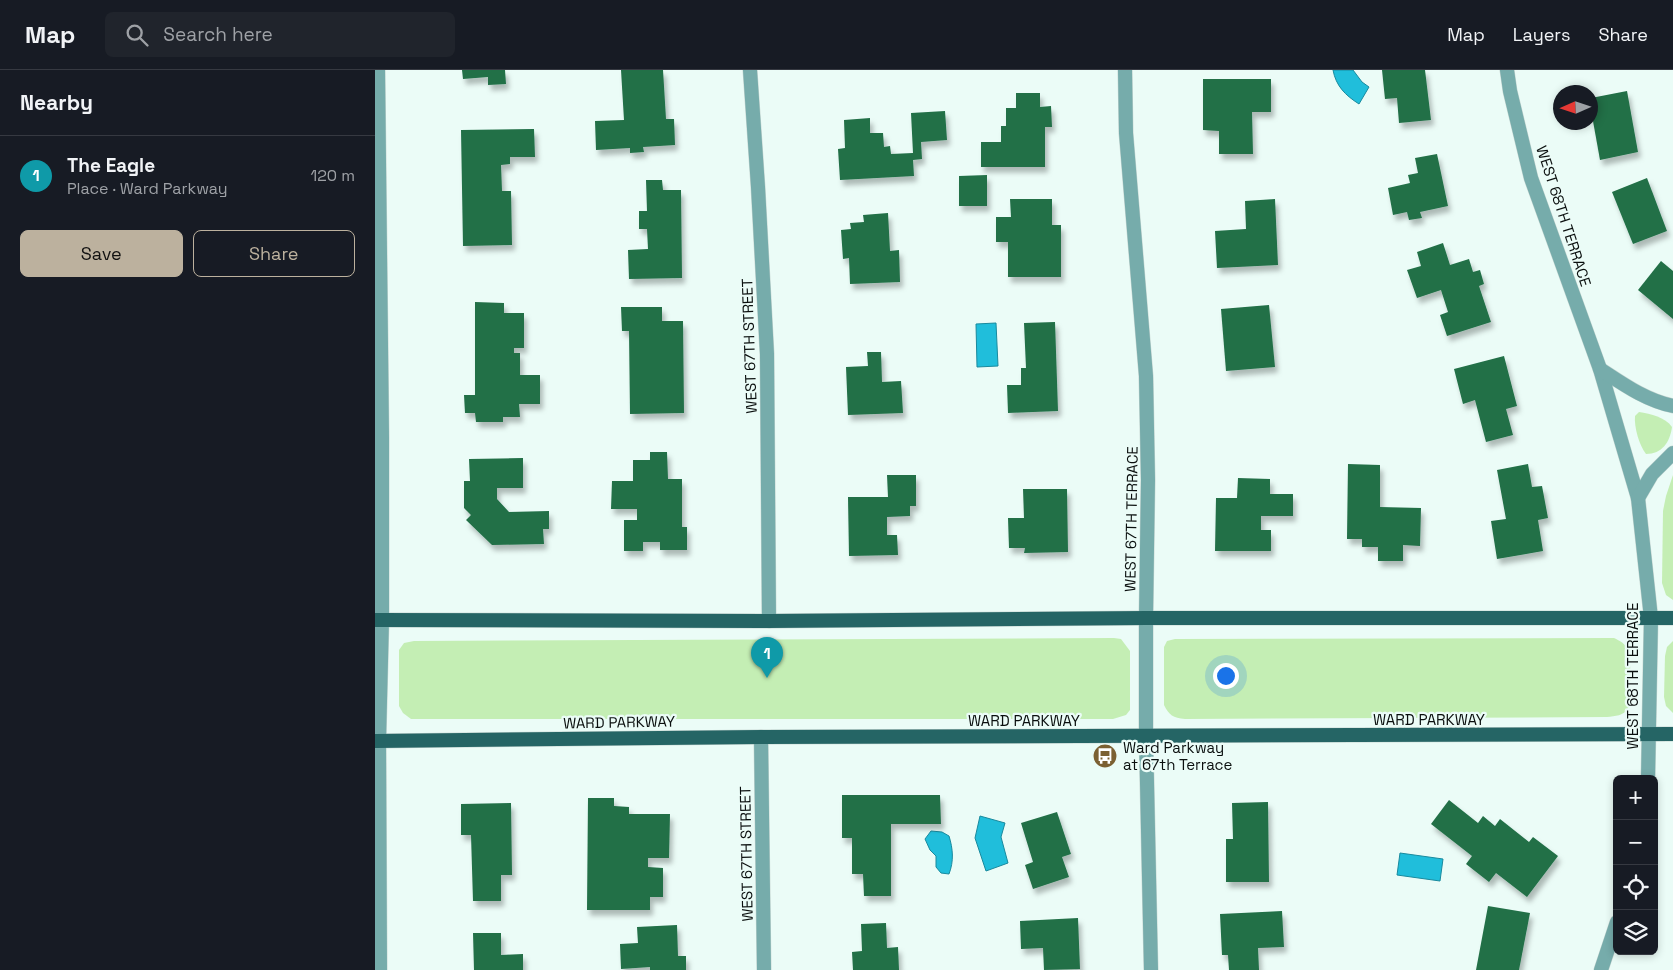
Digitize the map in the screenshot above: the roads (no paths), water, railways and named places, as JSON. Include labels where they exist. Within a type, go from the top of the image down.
[{"type":"main road","points":[[378,620],[769,621],[1146,618],[1673,618]]},
{"type":"main road","name":"WARD PARKWAY","points":[[377,741],[761,737],[1673,734]]},
{"type":"street","points":[[378,70],[382,428],[377,741],[380,970]]},
{"type":"street","name":"WEST 67TH STREET","points":[[750,70],[767,354],[769,621]]},
{"type":"street","name":"WEST 67TH TERRACE","points":[[1125,70],[1126,142],[1146,376],[1149,480],[1145,736],[1151,970]]},
{"type":"street","name":"WEST 68TH TERRACE","points":[[1507,70],[1510,92],[1531,178],[1600,369],[1638,498],[1651,618],[1647,775]]},
{"type":"street","points":[[1600,369],[1635,392],[1661,404],[1673,406]]},
{"type":"street","points":[[1638,498],[1653,474],[1673,453]]},
{"type":"street","name":"WEST 67TH STREET","points":[[761,737],[764,970]]},
{"type":"street","points":[[1601,970],[1613,934]]},
{"type":"water","points":[[1333,70],[1353,70],[1362,82],[1369,87],[1359,104],[1342,90],[1336,81]]},
{"type":"water","points":[[996,323],[998,366],[977,367],[976,324]]},
{"type":"water","points":[[980,816],[1005,823],[1001,837],[1008,863],[986,871],[975,838]]},
{"type":"water","points":[[931,831],[942,832],[949,836],[952,864],[949,874],[941,873],[936,867],[936,856],[930,850],[925,839]]},
{"type":"water","points":[[1400,853],[1443,859],[1440,881],[1397,875]]},
{"type":"place","name":"The Eagle","points":[[767,678]]},
{"type":"place","name":"Ward Parkway at 67th Terrace","points":[[1105,756]]}]
